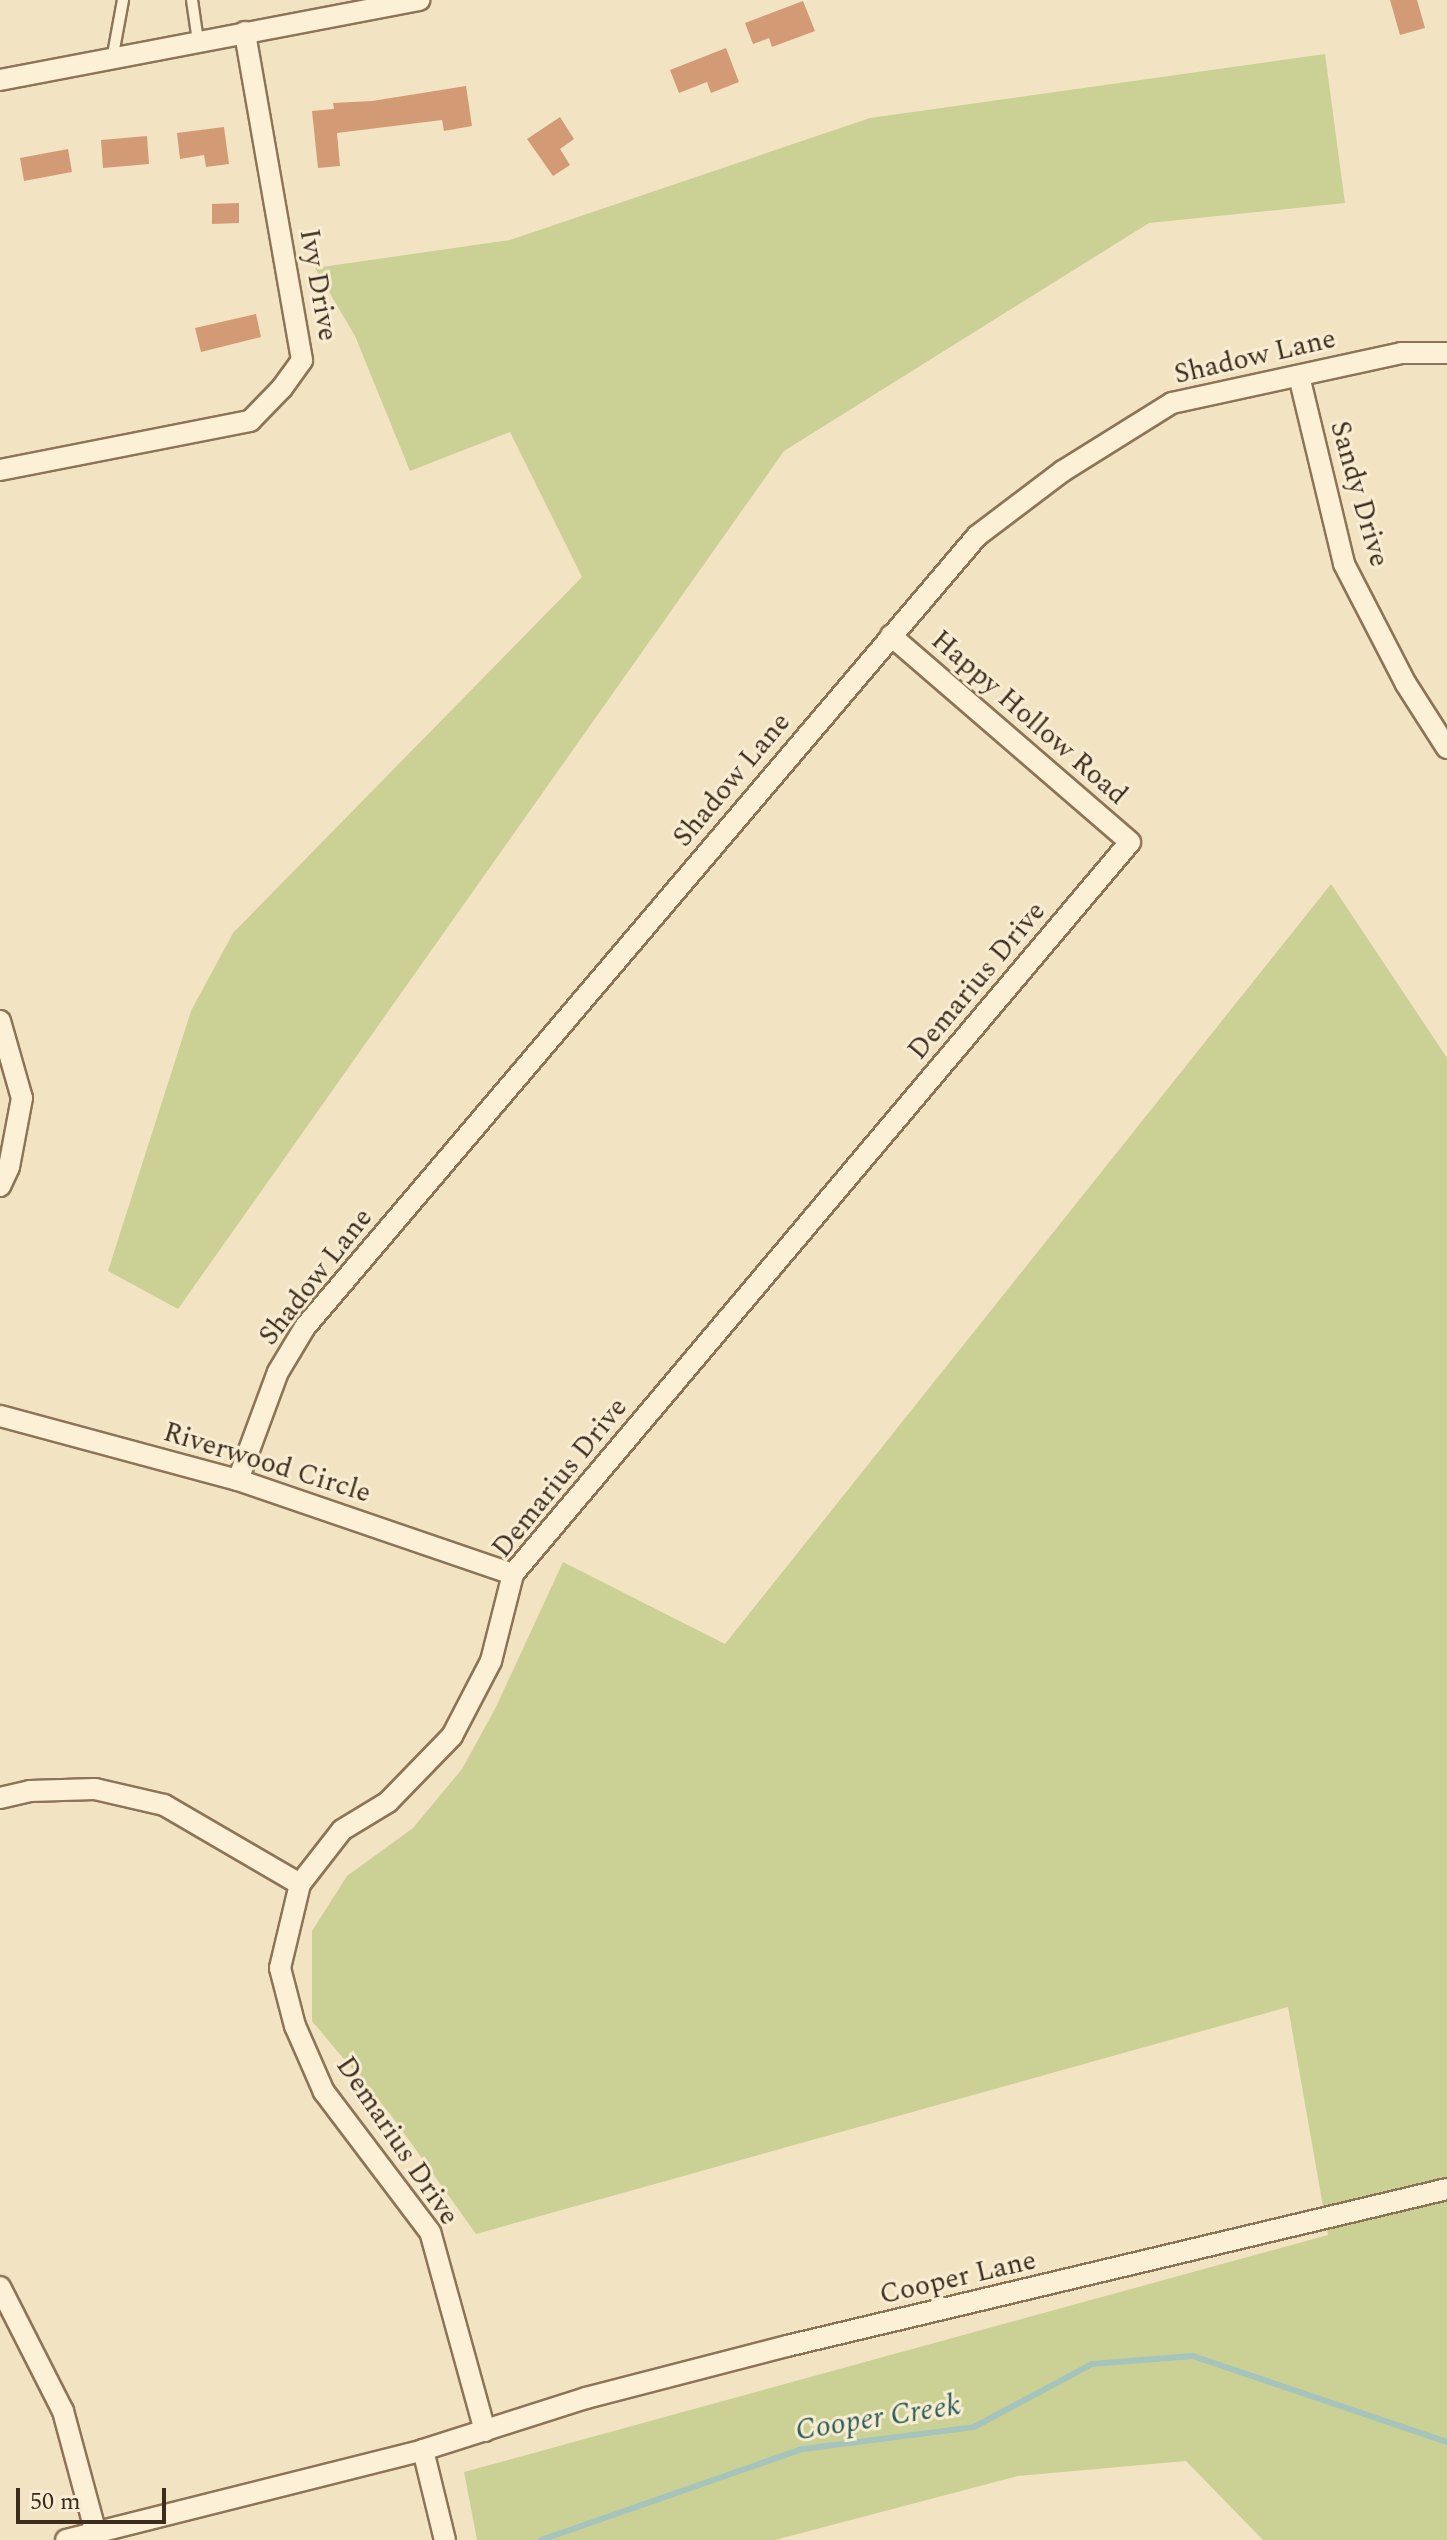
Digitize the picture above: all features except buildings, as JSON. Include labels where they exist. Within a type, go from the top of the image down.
[{"type":"street","points":[[0,80],[419,0]]},
{"type":"street","name":"Ivy Drive","points":[[0,470],[250,421],[282,388],[302,360],[245,32]]},
{"type":"street","name":"Shadow Lane","points":[[238,1480],[278,1372],[305,1327],[977,536],[1075,464],[1172,403],[1401,353],[1447,353]]},
{"type":"street","name":"Sandy Drive","points":[[1299,376],[1344,564],[1406,684],[1447,748]]},
{"type":"street","name":"Happy Hollow Road","points":[[891,636],[1130,842]]},
{"type":"street","name":"Demarius Drive","points":[[485,2431],[430,2232],[324,2092],[295,2026],[280,1968],[300,1884],[342,1830],[388,1802],[452,1736],[491,1661],[513,1574],[1130,842]]},
{"type":"street","points":[[0,1021],[22,1098],[9,1167],[0,1186]]},
{"type":"street","name":"Riverwood Circle","points":[[0,1416],[238,1480],[513,1574]]},
{"type":"street","points":[[0,1798],[30,1791],[95,1789],[164,1805],[300,1884]]},
{"type":"street","name":"Cooper Lane","points":[[423,2450],[586,2398],[787,2346],[1447,2189]]},
{"type":"street","points":[[0,2287],[63,2411],[96,2533]]},
{"type":"street","points":[[66,2540],[423,2450],[445,2540]]},
{"type":"lane","points":[[112,60],[123,0]]},
{"type":"lane","points":[[192,0],[198,41]]},
{"type":"green space","points":[[1325,54],[1345,203],[1149,223],[784,451],[178,1309],[108,1271],[191,1011],[233,933],[582,577],[510,432],[410,471],[355,336],[315,268],[510,240],[870,118]]},
{"type":"green space","points":[[1331,884],[1447,1058],[1447,2540],[1263,2540],[1186,2461],[1018,2476],[775,2540],[477,2540],[464,2472],[1328,2235],[1288,2007],[476,2234],[391,2115],[312,2021],[312,1931],[347,1876],[413,1828],[462,1769],[495,1709],[563,1562],[725,1644]]},
{"type":"waterway","name":"Cooper Creek","points":[[541,2540],[803,2449],[974,2427],[1092,2364],[1193,2356],[1447,2442]]}]
